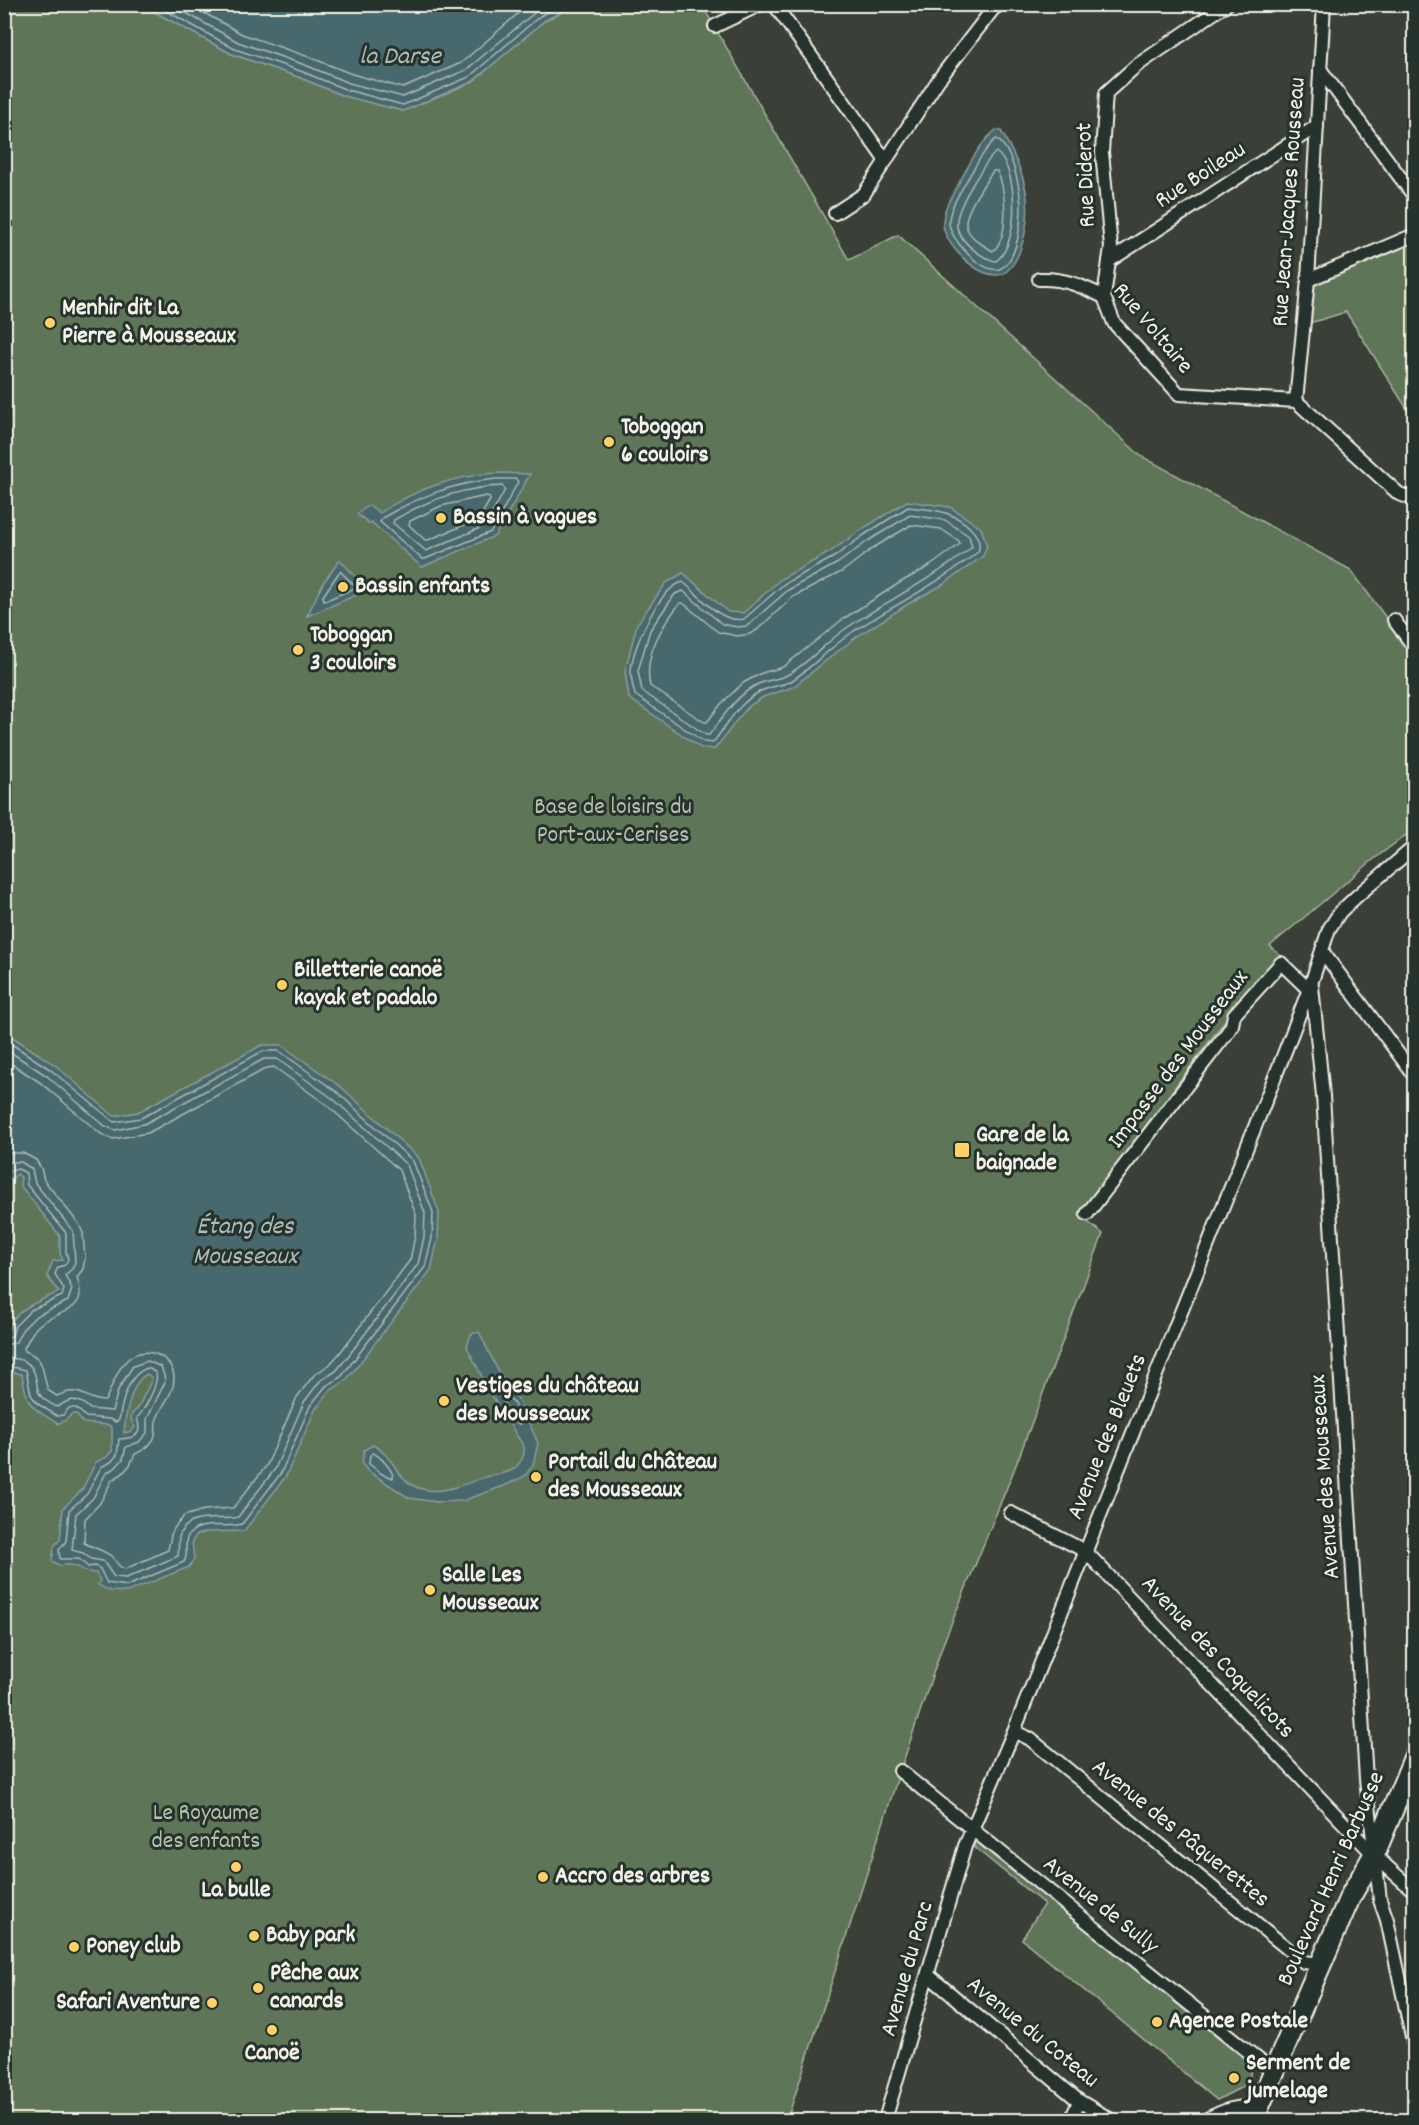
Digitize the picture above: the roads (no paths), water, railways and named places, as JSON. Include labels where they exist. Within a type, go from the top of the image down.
[{"type":"main road","name":"Boulevard Henri Barbusse","points":[[1256,2114],[1350,1897],[1409,1786],[1414,1758]]},
{"type":"street","points":[[715,26],[761,4]]},
{"type":"street","points":[[774,4],[886,161]]},
{"type":"street","points":[[835,213],[864,194],[939,79],[993,9],[1001,4]]},
{"type":"street","name":"Rue Diderot","points":[[1104,297],[1111,247],[1102,152],[1106,93],[1136,66],[1227,4]]},
{"type":"street","name":"Rue Jean-Jacques Rousseau","points":[[1296,401],[1308,280],[1324,4]]},
{"type":"street","points":[[1320,69],[1414,196]]},
{"type":"street","name":"Rue Boileau","points":[[1109,261],[1317,126]]},
{"type":"street","points":[[1308,280],[1414,235]]},
{"type":"street","name":"Rue Voltaire","points":[[1039,279],[1055,278],[1072,282],[1104,297],[1114,323],[1179,394],[1296,401]]},
{"type":"street","points":[[1296,401],[1399,494],[1414,499]]},
{"type":"street","points":[[1394,620],[1414,647]]},
{"type":"street","name":"Avenue des Bleuets","points":[[972,1829],[1014,1731],[1282,1059],[1310,987],[1329,929],[1340,912],[1414,847]]},
{"type":"street","points":[[1322,951],[1414,1075]]},
{"type":"street","name":"Impasse des Mousseaux","points":[[1087,1214],[1227,1033],[1234,1015],[1281,963],[1310,987]]},
{"type":"street","name":"Avenue des Mousseaux","points":[[1310,987],[1323,1096],[1366,1779],[1380,1900],[1414,2046]]},
{"type":"street","name":"Avenue des Coquelicots","points":[[1011,1513],[1085,1551],[1374,1855],[1414,1891]]},
{"type":"street","name":"Avenue des Pâquerettes","points":[[1014,1731],[1030,1740],[1304,1962],[1322,1964]]},
{"type":"street","name":"Avenue de Sully","points":[[900,1771],[1275,2073]]},
{"type":"street","name":"Avenue du Parc","points":[[885,2121],[965,1846],[972,1829]]},
{"type":"street","name":"Avenue du Coteau","points":[[928,1975],[1079,2101],[1111,2121]]},
{"type":"street","points":[[1071,2121],[1079,2101]]},
{"type":"street","points":[[1205,2121],[1235,2107],[1256,2114]]},
{"type":"water","name":"la Darse","points":[[142,5],[581,5],[544,21],[472,82],[403,111],[344,96],[232,54]]},
{"type":"water","points":[[996,130],[1001,131],[1022,175],[1028,205],[1024,236],[1018,256],[1008,270],[1002,274],[993,275],[973,266],[955,249],[944,230],[943,221],[949,201],[971,161]]},
{"type":"water","name":"Bassin à vagues","points":[[496,473],[530,474],[495,536],[422,567],[371,522],[369,523],[357,514],[369,505],[380,513],[407,497],[435,485],[465,477]]},
{"type":"water","points":[[907,501],[950,507],[981,528],[987,546],[983,556],[942,585],[856,637],[793,687],[763,697],[749,706],[715,749],[701,748],[629,698],[625,671],[637,624],[666,583],[683,573],[728,612],[743,613],[781,579],[830,552]]},
{"type":"water","name":"Bassin enfants","points":[[340,560],[368,590],[307,616],[323,583]]},
{"type":"water","name":"Étang des Mousseaux","points":[[5,1032],[55,1065],[114,1116],[138,1112],[262,1045],[281,1045],[341,1087],[419,1158],[439,1212],[438,1239],[431,1270],[356,1368],[345,1381],[330,1391],[315,1410],[286,1476],[244,1531],[207,1532],[196,1535],[192,1542],[194,1559],[189,1567],[127,1592],[110,1591],[98,1585],[100,1580],[96,1573],[72,1565],[60,1566],[52,1561],[54,1546],[60,1540],[63,1508],[82,1490],[96,1462],[107,1457],[112,1451],[112,1428],[109,1425],[83,1423],[76,1414],[72,1414],[58,1424],[31,1405],[22,1374],[5,1371],[6,1339],[9,1328],[21,1312],[59,1292],[47,1276],[53,1261],[63,1260],[60,1253],[60,1236],[20,1185],[21,1177],[17,1174],[11,1179],[5,1174]],"holes":[[[147,1374],[152,1379],[138,1408],[132,1414],[131,1419],[135,1427],[132,1431],[124,1433],[127,1409],[133,1392],[141,1378]]]},
{"type":"water","points":[[479,1332],[500,1375],[519,1401],[538,1443],[533,1465],[525,1476],[462,1501],[437,1502],[409,1498],[368,1471],[362,1464],[364,1450],[373,1445],[380,1449],[409,1483],[425,1490],[453,1488],[509,1471],[517,1466],[523,1457],[524,1447],[491,1394],[467,1347],[471,1334]]},
{"type":"place","name":"Menhir dit La Pierre à Mousseaux","points":[[50,323]]},
{"type":"place","name":"Toboggan 6 couloirs","points":[[609,442]]},
{"type":"place","name":"Bassin à vagues","points":[[441,518]]},
{"type":"place","name":"Bassin enfants","points":[[343,587]]},
{"type":"place","name":"Toboggan 3 couloirs","points":[[298,650]]},
{"type":"place","name":"Billetterie canoë kayak et padalo","points":[[282,985]]},
{"type":"place","name":"Gare de la baignade","points":[[962,1150]]},
{"type":"place","name":"Vestiges du château des Mousseaux","points":[[444,1401]]},
{"type":"place","name":"Portail du Château des Mousseaux","points":[[536,1477]]},
{"type":"place","name":"Salle Les Mousseaux","points":[[430,1590]]},
{"type":"place","name":"La bulle","points":[[236,1867]]},
{"type":"place","name":"Accro des arbres","points":[[543,1877]]},
{"type":"place","name":"Baby park","points":[[254,1936]]},
{"type":"place","name":"Poney club","points":[[74,1947]]},
{"type":"place","name":"Pêche aux canards","points":[[258,1988]]},
{"type":"place","name":"Safari Aventure","points":[[212,2003]]},
{"type":"place","name":"Agence Postale","points":[[1157,2022]]},
{"type":"place","name":"Canoë","points":[[272,2030]]},
{"type":"place","name":"Serment de jumelage","points":[[1234,2078]]},
{"type":"park label","name":"Base de loisirs du Port-aux-Cerises","points":[[613,822]]},
{"type":"park label","name":"Le Royaume des enfants","points":[[206,1828]]}]
